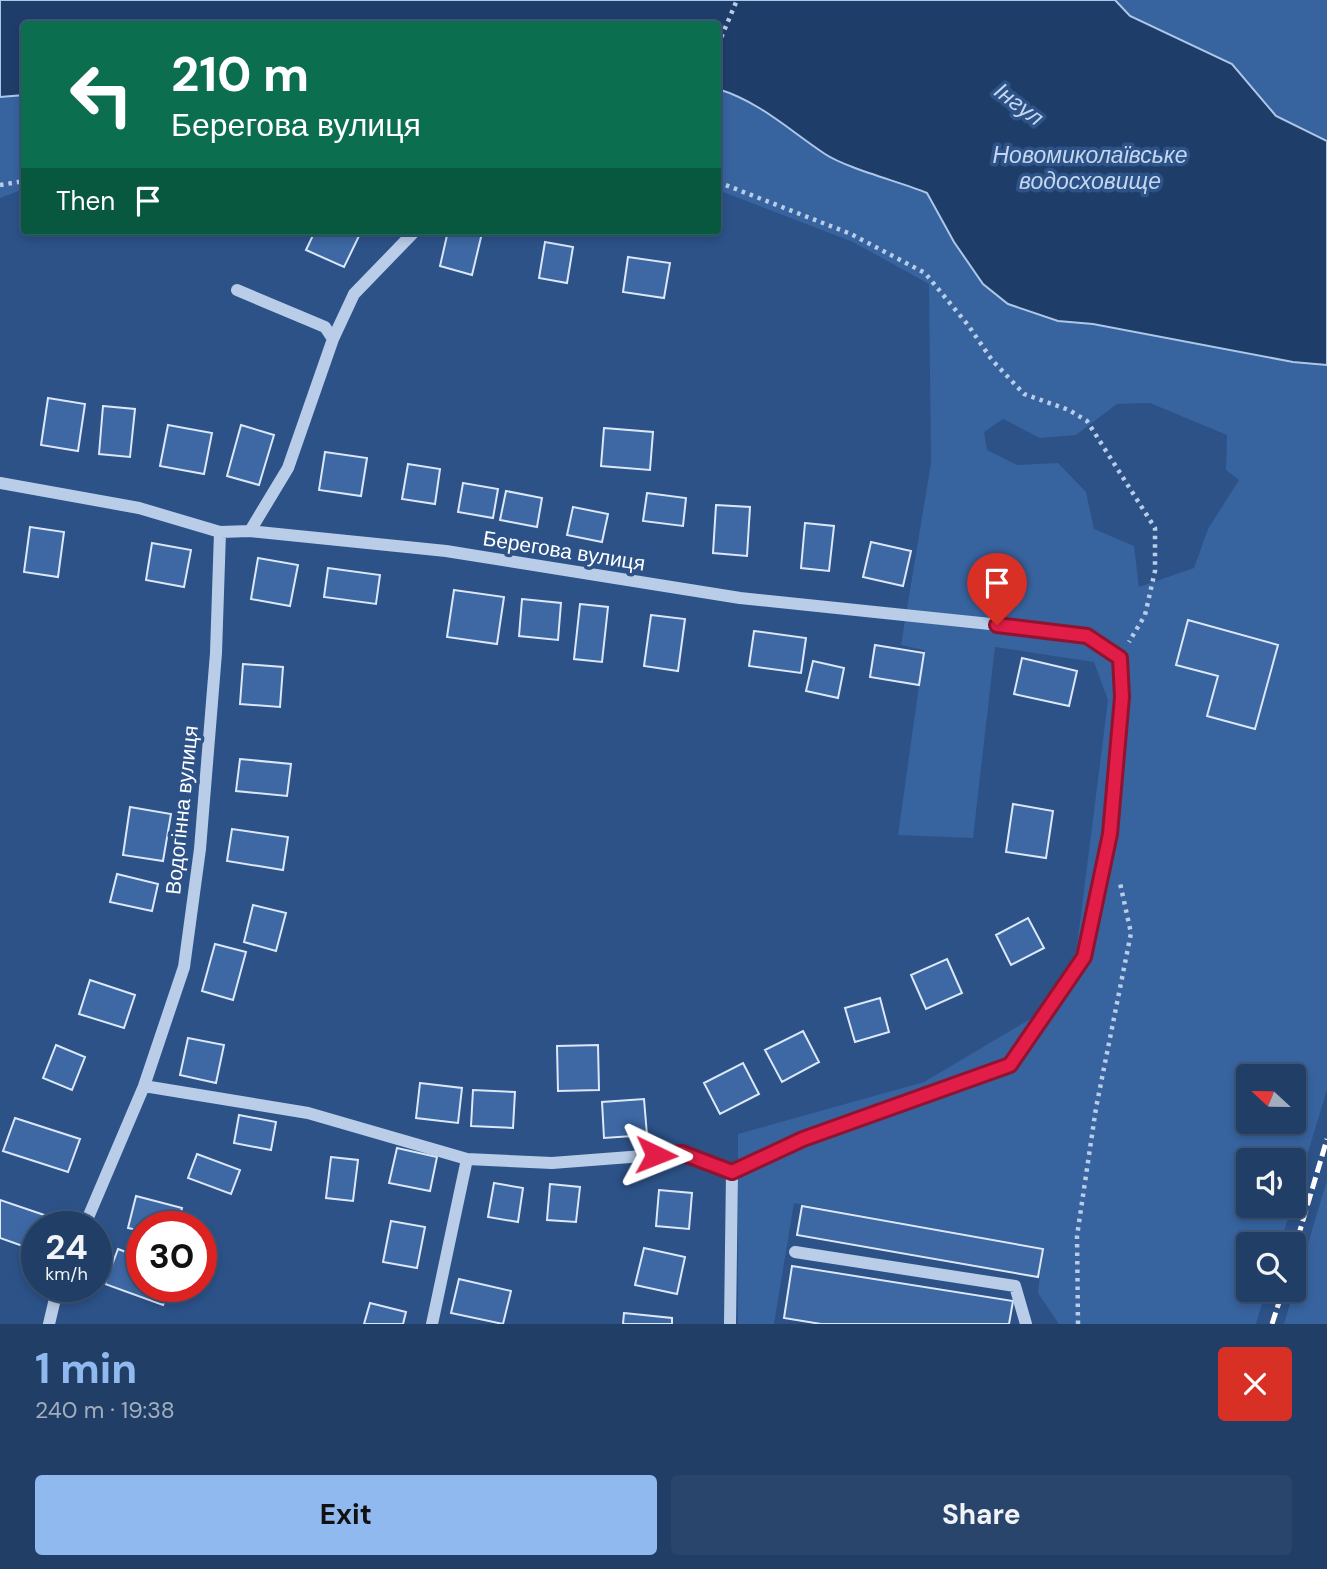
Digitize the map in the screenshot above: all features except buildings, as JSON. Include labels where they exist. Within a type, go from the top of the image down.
[{"type":"street","points":[[250,531],[288,468],[333,339],[354,294],[411,235]]},
{"type":"street","points":[[237,290],[325,327],[333,339]]},
{"type":"street","name":"Берегова вулиця","points":[[0,483],[139,508],[220,532],[250,531],[446,551],[740,598],[1087,636],[1120,658]]},
{"type":"street","name":"Водогінна вулиця","points":[[91,1211],[144,1086],[184,967],[200,849],[216,653],[220,532]]},
{"type":"street","points":[[144,1086],[308,1114],[467,1159],[552,1163],[682,1153],[732,1172],[803,1139],[1010,1065],[1084,957],[1110,834],[1122,697],[1120,658]]},
{"type":"street","points":[[432,1324],[467,1159]]},
{"type":"street","points":[[730,1324],[732,1172]]},
{"type":"street","points":[[795,1252],[1015,1286],[1026,1324]]},
{"type":"street","points":[[49,1324],[54,1302]]},
{"type":"path","points":[[721,38],[737,0]]},
{"type":"path","points":[[0,185],[21,182]]},
{"type":"path","points":[[721,183],[851,234],[925,273],[968,325],[992,360],[1024,394],[1069,410],[1087,421],[1155,528],[1155,571],[1145,615],[1120,658]]},
{"type":"path","points":[[1078,1324],[1077,1236],[1096,1108],[1130,933],[1118,871]]},
{"type":"shaded area","points":[[1115,0],[1327,0],[1327,141],[1276,116],[1232,64],[1130,16]]},
{"type":"shaded area","points":[[721,90],[761,109],[834,159],[927,193],[954,242],[1058,321],[1093,324],[1293,362],[1327,365],[1327,1090],[1306,1159],[1306,1148],[1236,1148],[1236,1218],[1288,1218],[1284,1232],[1236,1232],[1236,1302],[1262,1302],[1256,1324],[1059,1324],[1038,1293],[1043,1248],[794,1203],[774,1324],[738,1324],[738,1134],[924,1082],[1037,1015],[1076,954],[1108,700],[1094,662],[995,647],[973,838],[898,835],[924,650],[901,645],[931,463],[929,284],[853,242],[721,191]],"holes":[[[1150,403],[1227,435],[1226,470],[1239,480],[1208,529],[1194,568],[1139,587],[1134,546],[1094,529],[1086,492],[1058,463],[1017,465],[987,450],[984,432],[1003,419],[1040,438],[1076,435],[1117,404]]]},
{"type":"shaded area","points":[[21,95],[21,190],[0,198],[0,97]]},
{"type":"shaded area","points":[[1327,1180],[1327,1324],[1284,1324],[1291,1302],[1306,1302],[1306,1250]]},
{"type":"water","name":"Новомиколаївське водосховище","points":[[0,0],[1115,0],[1130,16],[1232,64],[1276,116],[1327,141],[1327,365],[1293,362],[1093,324],[1058,321],[1008,304],[983,284],[954,242],[927,193],[834,159],[761,109],[721,90],[721,21],[21,21],[21,95],[0,97]]},
{"type":"railway","points":[[1300,1232],[1327,1139]]},
{"type":"railway","points":[[1272,1324],[1279,1302]]},
{"type":"route","points":[[656,1155],[682,1153],[732,1172],[803,1139],[1010,1065],[1084,957],[1110,834],[1122,697],[1120,658],[1087,636],[997,625]]},
{"type":"water label","name":"Інгул","points":[[1019,104]]}]
